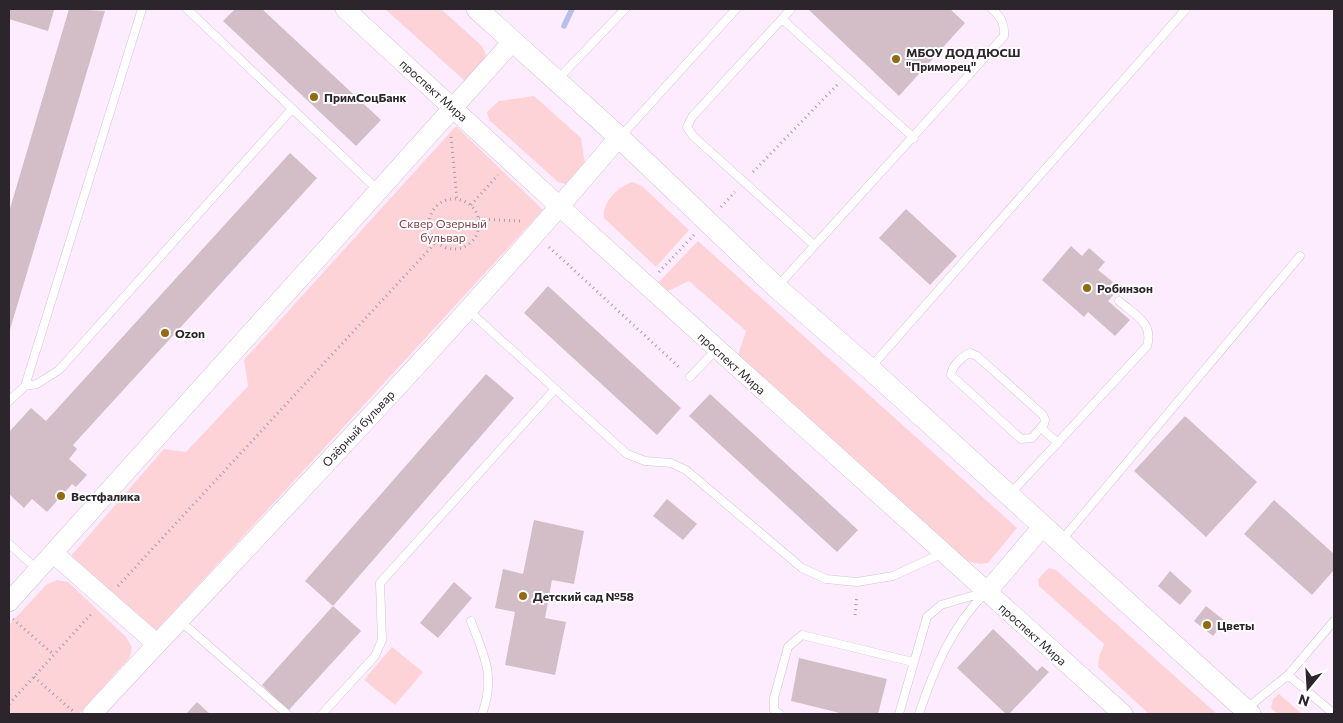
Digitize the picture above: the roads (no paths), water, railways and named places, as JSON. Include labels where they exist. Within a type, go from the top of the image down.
[{"type":"main road","points":[[477,9],[619,137],[776,287],[870,368],[1247,712]]},
{"type":"street","name":"проспект Мира","points":[[345,9],[646,286],[1123,714]]},
{"type":"street","points":[[9,602],[513,41]]},
{"type":"street","name":"Озёрный бульвар","points":[[92,714],[536,234],[619,137]]},
{"type":"street","points":[[987,592],[1042,526]]},
{"type":"street","points":[[53,553],[157,644]]},
{"type":"lane","points":[[26,386],[142,9]]},
{"type":"lane","points":[[187,9],[379,191]]},
{"type":"lane","points":[[557,81],[625,9]]},
{"type":"lane","points":[[619,137],[736,9]]},
{"type":"lane","points":[[791,9],[692,117],[687,127],[693,136],[814,245]]},
{"type":"lane","points":[[776,287],[914,138],[1004,36],[1005,26],[999,15],[992,9]]},
{"type":"lane","points":[[870,368],[1186,9]]},
{"type":"lane","points":[[782,19],[914,138]]},
{"type":"lane","points":[[9,401],[26,386],[37,384],[59,370],[292,109]]},
{"type":"lane","points":[[1060,543],[1300,256]]},
{"type":"lane","points":[[1009,496],[1146,346],[1150,336],[1147,326],[1119,301]]},
{"type":"lane","points":[[467,309],[627,454],[645,461],[671,463],[686,470],[802,568],[826,579],[857,582],[892,576],[943,553]]},
{"type":"lane","points":[[690,377],[717,349]]},
{"type":"lane","points":[[970,353],[977,356],[1043,415],[1045,420],[1041,428],[1032,438],[1022,439],[951,375],[952,369],[964,356],[970,353]]},
{"type":"lane","points":[[322,714],[375,656],[382,640],[380,583],[555,389]]},
{"type":"lane","points":[[1041,428],[1058,443]]},
{"type":"lane","points":[[9,544],[38,570]]},
{"type":"lane","points":[[899,714],[927,617],[941,605],[987,592]]},
{"type":"lane","points":[[921,713],[934,671],[951,636],[987,592]]},
{"type":"lane","points":[[179,620],[287,714]]},
{"type":"lane","points":[[471,621],[487,665],[489,694],[482,714]]},
{"type":"lane","points":[[1247,712],[1288,675],[1334,621]]},
{"type":"lane","points":[[780,714],[774,710],[774,698],[788,646],[802,635],[913,662]]},
{"type":"lane","points":[[1288,675],[1334,714]]},
{"type":"waterway","points":[[564,26],[572,9]]},
{"type":"place","name":"МБОУ ДОД ДЮСШ \"Приморец\"","points":[[896,59]]},
{"type":"place","name":"ПримСоцБанк","points":[[314,97]]},
{"type":"place","name":"Робинзон","points":[[1087,288]]},
{"type":"place","name":"Ozon","points":[[165,333]]},
{"type":"place","name":"Вестфалика","points":[[61,496]]},
{"type":"place","name":"Детский сад №58","points":[[523,596]]},
{"type":"place","name":"Цветы","points":[[1207,625]]},
{"type":"park label","name":"Сквер Озерный бульвар","points":[[443,230]]}]
